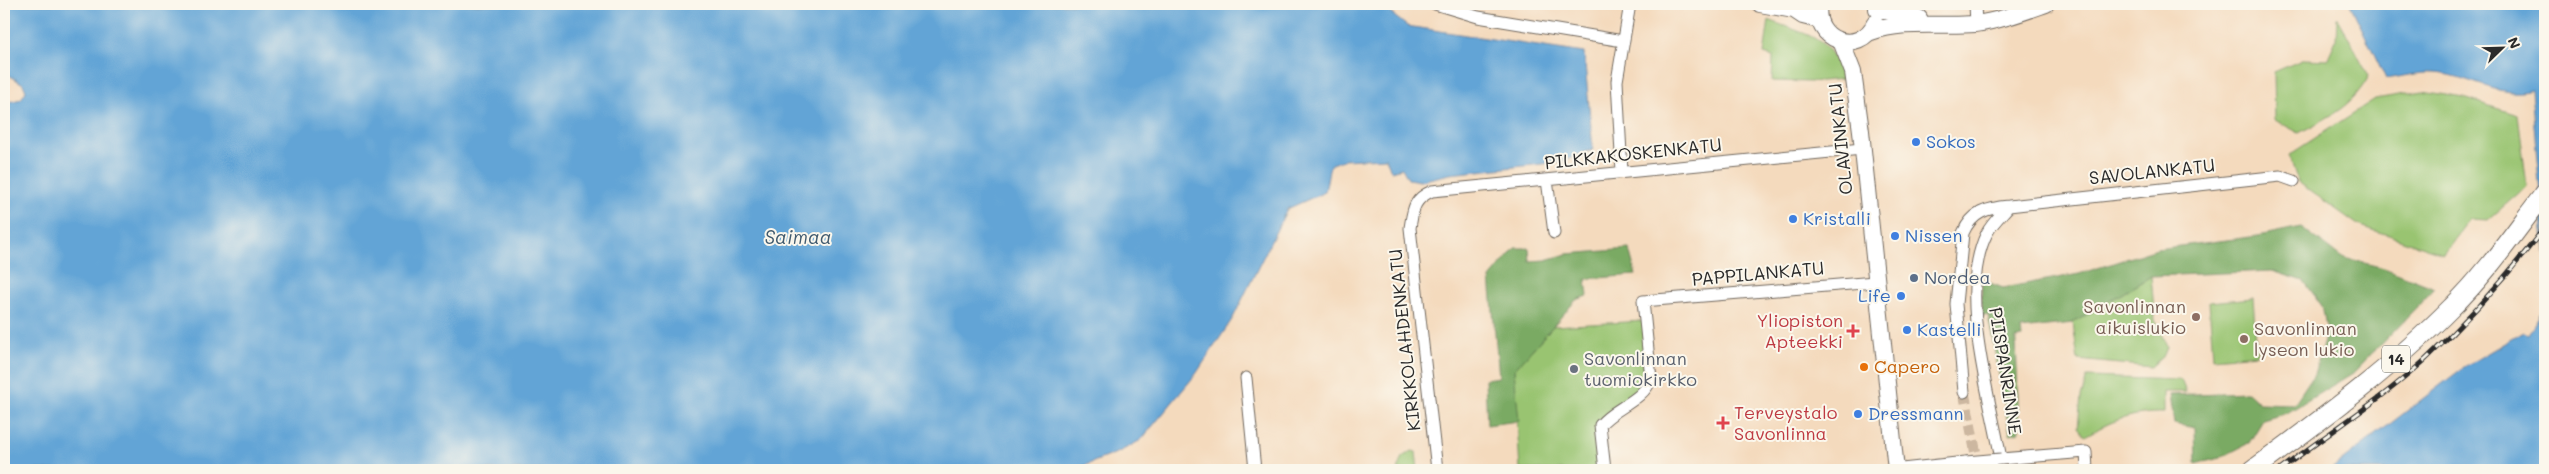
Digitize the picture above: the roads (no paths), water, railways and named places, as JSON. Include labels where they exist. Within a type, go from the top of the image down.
[{"type":"highway","name":"14","points":[[2253,470],[2338,406],[2417,341],[2463,295],[2545,193]]},
{"type":"main road","points":[[1760,4],[1794,10],[1803,16],[1819,12],[1827,33],[1841,41],[1865,36],[1893,26],[1975,15],[2022,4]]},
{"type":"main road","points":[[1876,6],[1926,19],[1975,15],[1998,20],[2046,4]]},
{"type":"main road","name":"OLAVINKATU","points":[[1853,72],[1865,36],[1877,16],[1876,6]]},
{"type":"main road","name":"OLAVINKATU","points":[[1841,41],[1853,72],[1895,470]]},
{"type":"street","points":[[1435,4],[1478,17],[1623,41]]},
{"type":"street","points":[[1622,172],[1617,82],[1630,4]]},
{"type":"street","name":"PILKKAKOSKENKATU","points":[[1413,206],[1424,195],[1432,192],[1862,149]]},
{"type":"street","name":"SAVOLANKATU","points":[[1973,217],[1990,207],[2280,176],[2294,181]]},
{"type":"street","points":[[1547,180],[1554,233]]},
{"type":"street","name":"PIISPANRINNE","points":[[2001,459],[1976,324],[1978,258],[1988,231],[2011,205]]},
{"type":"street","name":"KIRKKOLAHDENKATU","points":[[1413,206],[1410,228],[1437,470]]},
{"type":"street","points":[[1964,392],[1956,304],[1963,233],[1973,217],[1985,224],[1988,231]]},
{"type":"street","name":"PAPPILANKATU","points":[[1605,470],[1600,425],[1607,416],[1647,390],[1651,379],[1642,301],[1875,282]]},
{"type":"street","points":[[1246,378],[1255,470]]},
{"type":"street","points":[[1895,470],[2086,452],[2088,470]]},
{"type":"water","name":"Saimaa","points":[[4,4],[1379,4],[1407,26],[1584,53],[1593,149],[1561,162],[1450,174],[1420,181],[1408,179],[1402,168],[1391,171],[1386,158],[1343,160],[1330,165],[1325,192],[1287,209],[1233,318],[1196,374],[1141,440],[1119,452],[1073,470],[4,470],[4,103],[21,99],[26,91],[23,84],[4,72]]},
{"type":"water","points":[[2350,4],[2545,4],[2545,253],[2531,90],[2507,92],[2457,77],[2433,73],[2386,79]]},
{"type":"water","points":[[2545,306],[2545,470],[2330,470],[2464,367],[2523,332],[2528,334]]},
{"type":"tunnel","points":[[1964,392],[1979,470]]},
{"type":"railway","points":[[2280,470],[2372,403],[2425,360],[2488,296],[2545,227]]},
{"type":"place","name":"Sokos","points":[[1916,142]]},
{"type":"place","name":"Kristalli","points":[[1793,219]]},
{"type":"place","name":"Nissen","points":[[1895,236]]},
{"type":"place","name":"Nordea","points":[[1914,278]]},
{"type":"place","name":"Life","points":[[1901,296]]},
{"type":"place","name":"Savonlinnan aikuislukio","points":[[2196,317]]},
{"type":"place","name":"Kastelli","points":[[1907,330]]},
{"type":"place","name":"Yliopiston Apteekki","points":[[1853,331]]},
{"type":"place","name":"Savonlinnan lyseon lukio","points":[[2244,339]]},
{"type":"place","name":"Capero","points":[[1864,367]]},
{"type":"place","name":"Savonlinnan tuomiokirkko","points":[[1574,369]]},
{"type":"place","name":"Dressmann","points":[[1858,414]]},
{"type":"place","name":"Terveystalo Savonlinna","points":[[1723,423]]}]
